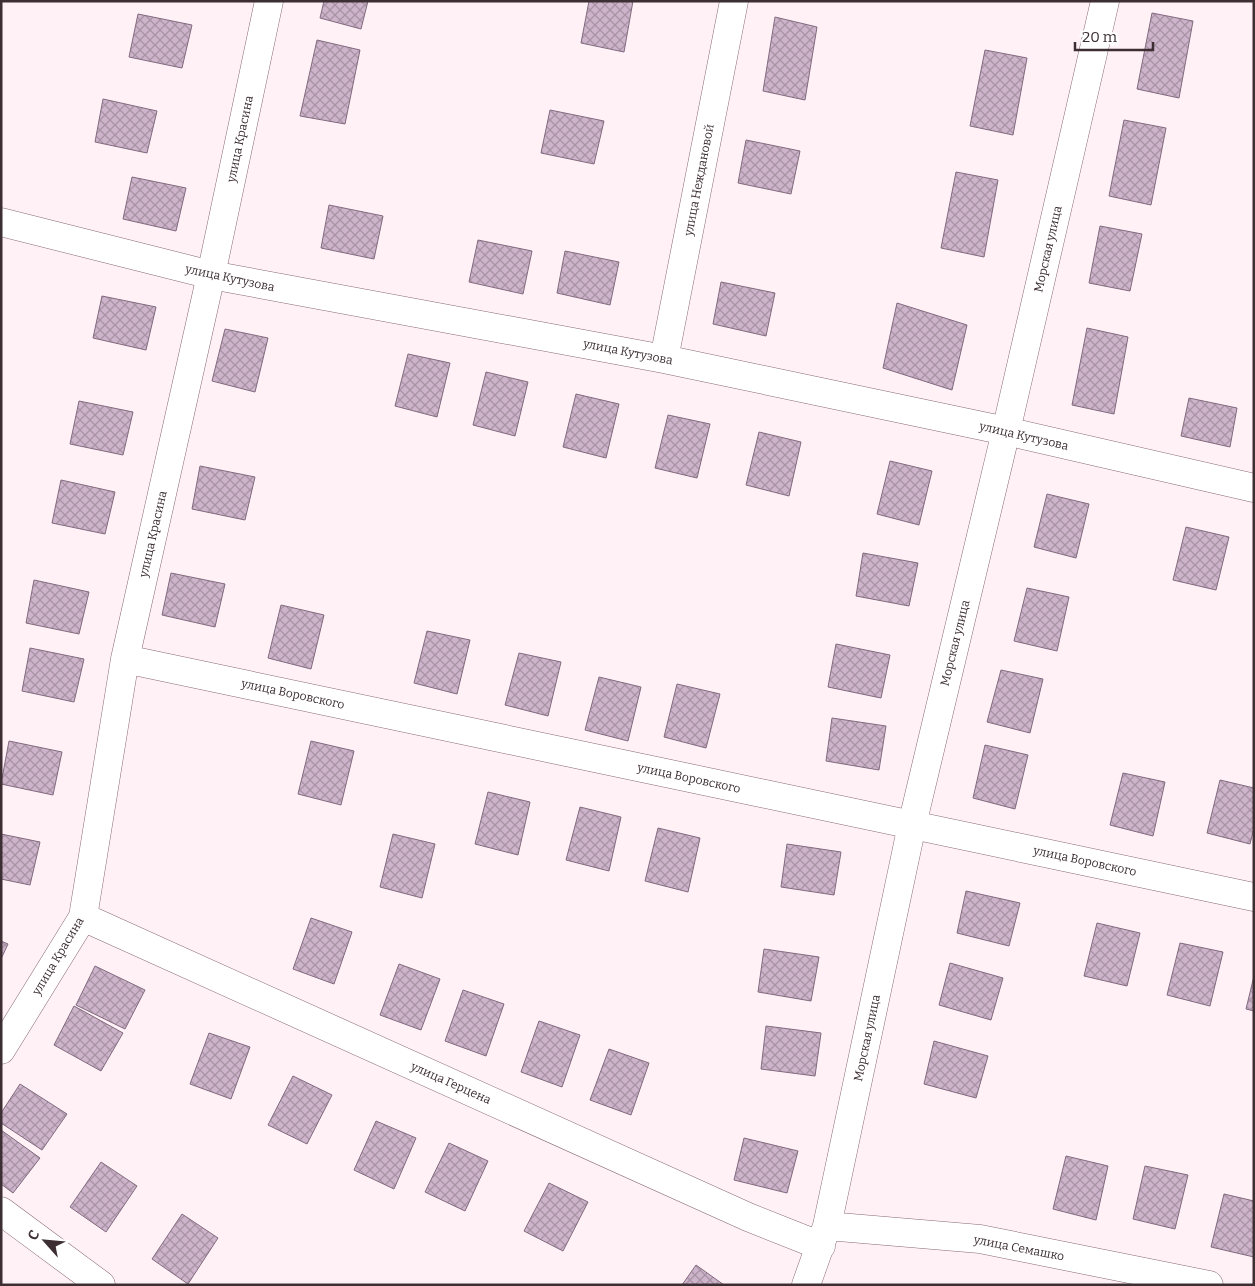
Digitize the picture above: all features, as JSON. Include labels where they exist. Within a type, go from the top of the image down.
[{"type":"street","name":"улица Красина","points":[[1,1050],[83,917],[125,659],[211,275],[269,1]]},
{"type":"street","name":"улица Неждановой","points":[[664,358],[734,1]]},
{"type":"street","name":"Морская улица","points":[[809,1284],[824,1236],[912,825],[1006,431],[1104,1]]},
{"type":"street","name":"улица Кутузова","points":[[1,222],[211,275],[664,358],[1006,431],[1254,488]]},
{"type":"street","name":"улица Воровского","points":[[125,659],[1254,897]]},
{"type":"street","name":"улица Герцена","points":[[83,917],[748,1217],[824,1236]]},
{"type":"street","points":[[1,1211],[101,1285]]},
{"type":"street","name":"улица Семашко","points":[[824,1236],[980,1239],[1209,1285]]},
{"type":"building","points":[[324,1],[368,1],[361,29],[320,18]]},
{"type":"building","points":[[589,1],[633,1],[624,52],[581,43]]},
{"type":"building","points":[[1152,13],[1193,21],[1179,98],[1137,89]]},
{"type":"building","points":[[138,14],[192,25],[182,68],[129,57]]},
{"type":"building","points":[[775,17],[817,27],[805,100],[763,91]]},
{"type":"building","points":[[317,40],[360,50],[345,124],[300,116]]},
{"type":"building","points":[[985,50],[1027,58],[1013,135],[970,126]]},
{"type":"building","points":[[103,99],[157,111],[147,153],[95,142]]},
{"type":"building","points":[[550,110],[604,121],[594,164],[541,153]]},
{"type":"building","points":[[1124,120],[1166,128],[1151,205],[1109,196]]},
{"type":"building","points":[[746,140],[800,151],[791,194],[738,183]]},
{"type":"building","points":[[956,172],[998,180],[984,257],[941,248]]},
{"type":"building","points":[[132,177],[186,188],[176,231],[123,219]]},
{"type":"building","points":[[329,205],[383,216],[374,259],[321,248]]},
{"type":"building","points":[[1100,226],[1142,234],[1130,291],[1089,283]]},
{"type":"building","points":[[478,240],[532,251],[523,294],[469,282]]},
{"type":"building","points":[[565,251],[619,262],[610,305],[557,293]]},
{"type":"building","points":[[721,282],[775,293],[766,336],[713,324]]},
{"type":"building","points":[[102,296],[156,307],[146,350],[93,338]]},
{"type":"building","points":[[897,303],[967,325],[952,390],[883,368]]},
{"type":"building","points":[[1087,328],[1128,337],[1114,414],[1072,405]]},
{"type":"building","points":[[225,329],[268,338],[255,392],[212,381]]},
{"type":"building","points":[[408,354],[450,363],[437,417],[395,406]]},
{"type":"building","points":[[486,372],[528,382],[515,436],[473,425]]},
{"type":"building","points":[[576,394],[619,404],[606,458],[563,447]]},
{"type":"building","points":[[1189,398],[1237,408],[1230,447],[1181,436]]},
{"type":"building","points":[[79,401],[133,412],[123,455],[70,444]]},
{"type":"building","points":[[668,415],[710,424],[697,478],[655,468]]},
{"type":"building","points":[[759,432],[801,442],[789,496],[746,485]]},
{"type":"building","points":[[890,461],[932,471],[919,525],[877,514]]},
{"type":"building","points":[[200,466],[255,477],[245,520],[192,509]]},
{"type":"building","points":[[61,480],[115,492],[105,534],[52,523]]},
{"type":"building","points":[[1047,494],[1089,504],[1076,558],[1034,547]]},
{"type":"building","points":[[1186,527],[1229,537],[1216,590],[1173,580]]},
{"type":"building","points":[[863,553],[918,563],[909,606],[856,596]]},
{"type":"building","points":[[171,573],[225,584],[215,627],[162,615]]},
{"type":"building","points":[[34,580],[89,592],[79,634],[26,623]]},
{"type":"building","points":[[1027,588],[1069,597],[1057,651],[1014,641]]},
{"type":"building","points":[[281,605],[324,615],[311,669],[268,658]]},
{"type":"building","points":[[427,631],[470,640],[457,694],[414,683]]},
{"type":"building","points":[[836,644],[890,655],[881,698],[828,687]]},
{"type":"building","points":[[30,648],[84,659],[74,702],[22,691]]},
{"type":"building","points":[[519,653],[561,662],[548,716],[505,705]]},
{"type":"building","points":[[1001,670],[1043,679],[1030,733],[987,722]]},
{"type":"building","points":[[599,677],[641,687],[628,741],[585,730]]},
{"type":"building","points":[[677,684],[720,694],[706,748],[664,737]]},
{"type":"building","points":[[832,718],[886,726],[879,770],[826,761]]},
{"type":"building","points":[[9,741],[62,752],[53,795],[1,784]]},
{"type":"building","points":[[311,741],[354,751],[341,805],[298,794]]},
{"type":"building","points":[[985,745],[1028,755],[1015,809],[973,798]]},
{"type":"building","points":[[1123,773],[1165,782],[1153,836],[1110,825]]},
{"type":"building","points":[[1220,780],[1254,788],[1254,828],[1250,844],[1207,833]]},
{"type":"building","points":[[488,792],[530,802],[518,855],[475,844]]},
{"type":"building","points":[[580,807],[621,817],[609,871],[566,860]]},
{"type":"building","points":[[658,828],[700,838],[688,892],[645,881]]},
{"type":"building","points":[[1,834],[40,842],[30,885],[1,879]]},
{"type":"building","points":[[393,834],[435,844],[422,898],[380,887]]},
{"type":"building","points":[[787,844],[841,852],[834,895],[781,887]]},
{"type":"building","points":[[966,891],[1020,903],[1009,946],[957,933]]},
{"type":"building","points":[[311,918],[352,932],[334,984],[293,969]]},
{"type":"building","points":[[1097,923],[1140,933],[1127,986],[1084,976]]},
{"type":"building","points":[[1,941],[8,944],[1,959]]},
{"type":"building","points":[[1180,943],[1223,952],[1210,1006],[1167,995]]},
{"type":"building","points":[[764,949],[819,957],[811,1001],[758,992]]},
{"type":"building","points":[[950,963],[1003,978],[991,1020],[939,1005]]},
{"type":"building","points":[[399,964],[440,979],[421,1030],[380,1015]]},
{"type":"building","points":[[95,966],[145,990],[125,1029],[76,1005]]},
{"type":"building","points":[[1254,976],[1254,1011],[1246,1009]]},
{"type":"building","points":[[463,990],[504,1004],[486,1056],[445,1041]]},
{"type":"building","points":[[74,1006],[123,1033],[101,1071],[54,1045]]},
{"type":"building","points":[[539,1021],[580,1035],[562,1087],[521,1072]]},
{"type":"building","points":[[766,1026],[821,1033],[815,1076],[761,1069]]},
{"type":"building","points":[[209,1033],[250,1047],[231,1099],[190,1084]]},
{"type":"building","points":[[934,1041],[988,1056],[976,1098],[924,1084]]},
{"type":"building","points":[[609,1049],[649,1063],[631,1115],[590,1100]]},
{"type":"building","points":[[293,1076],[332,1095],[307,1144],[268,1125]]},
{"type":"building","points":[[20,1084],[67,1114],[42,1150],[1,1123],[1,1113]]},
{"type":"building","points":[[376,1121],[416,1138],[394,1189],[354,1170]]},
{"type":"building","points":[[1,1130],[40,1158],[13,1193],[1,1184]]},
{"type":"building","points":[[744,1138],[798,1151],[787,1193],[734,1180]]},
{"type":"building","points":[[449,1143],[488,1161],[465,1211],[425,1192]]},
{"type":"building","points":[[1066,1156],[1108,1166],[1096,1220],[1053,1209]]},
{"type":"building","points":[[101,1162],[137,1186],[106,1232],[70,1207]]},
{"type":"building","points":[[1145,1166],[1188,1175],[1175,1229],[1133,1219]]},
{"type":"building","points":[[549,1183],[588,1202],[563,1251],[524,1231]]},
{"type":"building","points":[[1224,1194],[1254,1201],[1254,1257],[1211,1247]]},
{"type":"building","points":[[182,1214],[218,1238],[188,1284],[152,1259]]},
{"type":"building","points":[[696,1265],[724,1285],[682,1285]]}]
